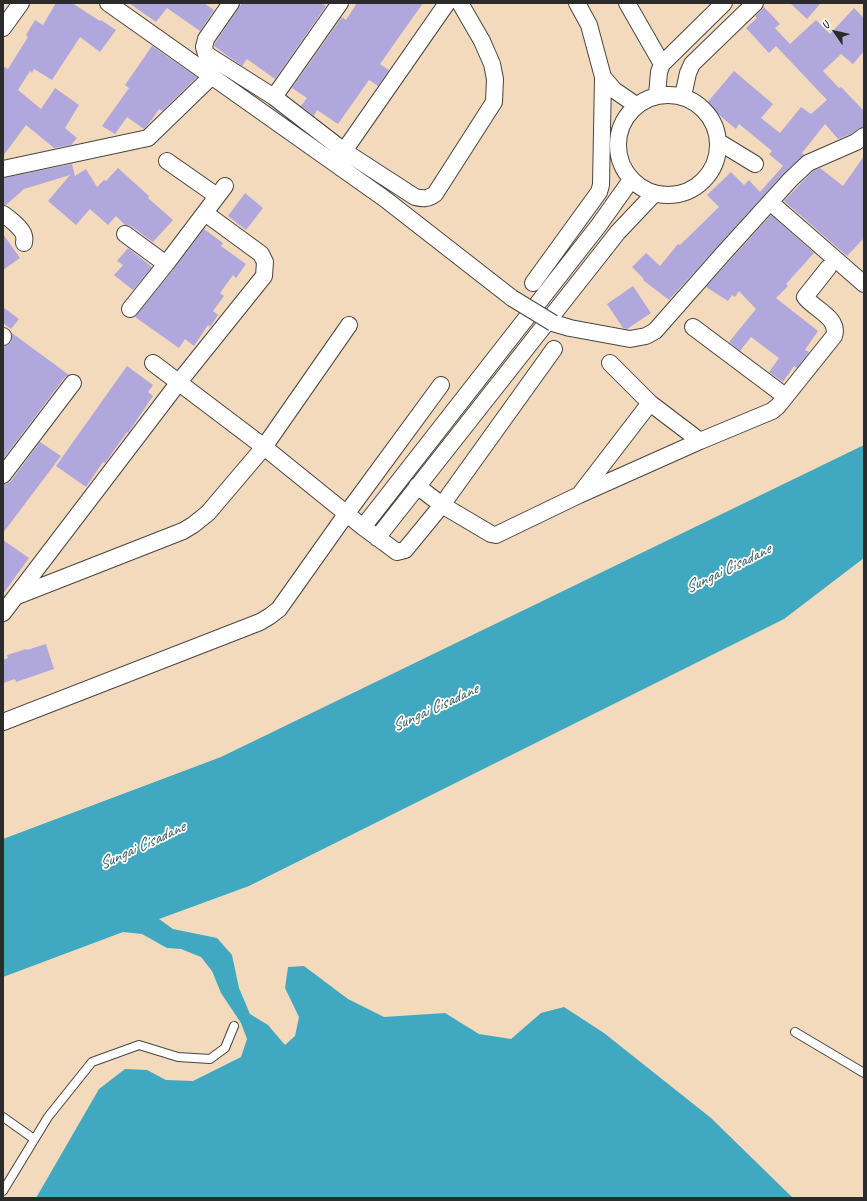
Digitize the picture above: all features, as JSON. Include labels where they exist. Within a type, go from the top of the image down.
[{"type":"street","points":[[3,28],[21,3]]},
{"type":"street","points":[[108,3],[385,199],[512,298],[553,323],[570,328],[630,339],[646,336],[656,331],[722,255],[808,163],[856,142],[864,136]]},
{"type":"street","points":[[231,3],[206,38],[204,47],[206,54],[274,97],[344,151],[415,197],[421,198],[428,198],[435,194],[494,102],[495,79],[492,64],[482,41],[460,3]]},
{"type":"street","points":[[274,97],[340,3]]},
{"type":"street","points":[[344,151],[447,3]]},
{"type":"street","points":[[533,284],[599,192],[601,186],[603,77],[589,25],[577,3]]},
{"type":"street","points":[[626,3],[662,64]]},
{"type":"street","points":[[657,95],[659,72],[662,64],[724,3]]},
{"type":"street","points":[[683,96],[688,73],[692,64],[751,5]]},
{"type":"street","points":[[3,169],[148,138],[212,76]]},
{"type":"street","points":[[603,77],[614,90],[636,105]]},
{"type":"street","points":[[657,95],[683,96],[698,103],[713,120],[719,142],[714,166],[700,185],[678,195],[654,194],[642,188],[631,180],[619,159],[618,135],[622,124],[636,105],[657,95]]},
{"type":"street","points":[[602,144],[618,135]]},
{"type":"street","points":[[719,142],[755,164]]},
{"type":"street","points":[[130,309],[221,191],[167,161]]},
{"type":"street","points":[[363,527],[599,225],[631,180]]},
{"type":"street","points":[[378,538],[417,486],[618,232],[654,194]]},
{"type":"street","points":[[770,202],[864,284]]},
{"type":"street","points":[[3,613],[179,382],[264,276],[265,262],[261,254],[205,213]]},
{"type":"street","points":[[3,214],[21,231],[24,236],[24,243]]},
{"type":"street","points":[[125,234],[166,264]]},
{"type":"street","points":[[417,486],[442,505],[493,535],[501,533],[579,495],[700,441],[772,411],[835,333],[836,329],[833,322],[805,297],[828,268]]},
{"type":"street","points":[[17,596],[183,531],[208,513],[264,447],[349,325]]},
{"type":"street","points":[[693,327],[785,396]]},
{"type":"street","points":[[153,363],[264,447],[363,527],[397,552],[405,550],[442,505],[554,349]]},
{"type":"street","points":[[610,363],[650,403],[700,441]]},
{"type":"street","points":[[3,475],[73,383]]},
{"type":"street","points":[[3,722],[260,622],[270,616],[279,609],[346,513],[441,385]]},
{"type":"street","points":[[579,495],[650,403]]},
{"type":"lane","points":[[3,1191],[48,1117],[92,1062],[139,1045],[178,1057],[210,1059],[225,1048],[234,1026]]},
{"type":"lane","points":[[795,1032],[864,1073]]},
{"type":"lane","points":[[3,1117],[34,1139]]},
{"type":"water","name":"Sungai Cisadane","points":[[864,445],[864,558],[784,619],[249,886],[159,919],[173,929],[217,938],[232,955],[239,988],[250,1014],[268,1025],[285,1045],[295,1036],[299,1017],[285,988],[288,967],[304,966],[348,999],[384,1017],[445,1013],[479,1034],[511,1039],[541,1013],[564,1007],[604,1033],[711,1118],[793,1198],[36,1198],[99,1089],[125,1069],[147,1070],[166,1080],[193,1081],[241,1057],[247,1039],[241,1023],[221,993],[212,971],[201,957],[181,949],[167,948],[142,934],[123,932],[3,977],[3,839],[221,757]]},
{"type":"building","points":[[56,3],[72,3],[116,30],[100,52],[80,37],[52,80],[34,69],[32,73],[30,71],[18,90],[41,109],[55,88],[79,105],[65,128],[77,138],[71,145],[54,148],[26,125],[3,156],[3,66],[8,69],[28,37],[26,35],[35,20],[43,25]]},
{"type":"building","points":[[129,3],[204,3],[214,10],[200,31],[167,8],[156,22]]},
{"type":"building","points":[[242,3],[321,3],[326,6],[275,79],[247,59],[242,66],[214,46]]},
{"type":"building","points":[[357,3],[423,3],[380,64],[389,70],[378,86],[369,80],[338,124],[317,110],[314,116],[301,106],[307,98],[292,88],[342,17],[346,20]]},
{"type":"building","points":[[790,3],[821,3],[807,19]]},
{"type":"building","points":[[764,7],[780,24],[775,28],[790,44],[816,20],[830,34],[854,8],[864,18],[864,51],[853,64],[841,54],[823,71],[864,111],[864,127],[838,139],[825,124],[802,153],[804,155],[783,174],[669,300],[643,280],[644,279],[632,267],[646,253],[660,266],[678,244],[680,245],[719,207],[707,195],[731,172],[744,185],[749,180],[760,192],[783,166],[769,154],[772,151],[739,124],[736,129],[706,104],[734,71],[773,104],[761,118],[780,133],[801,107],[811,114],[827,100],[776,46],[769,53],[746,28],[757,18],[755,16]]},
{"type":"building","points":[[152,46],[197,77],[162,111],[159,109],[144,129],[127,117],[115,134],[102,126],[129,88],[125,85]]},
{"type":"building","points":[[864,156],[864,238],[847,256],[784,201],[813,171],[820,168],[843,186]]},
{"type":"building","points":[[72,164],[75,176],[86,169],[97,187],[104,180],[106,181],[118,168],[173,220],[153,242],[131,226],[125,225],[116,216],[108,225],[90,209],[76,225],[48,201],[70,175],[24,189],[6,205],[3,205],[3,178]]},
{"type":"building","points":[[245,193],[263,208],[246,230],[228,216]]},
{"type":"building","points":[[771,215],[814,253],[786,284],[788,286],[776,298],[818,331],[805,350],[809,352],[797,368],[794,366],[783,382],[769,372],[779,358],[751,337],[740,351],[729,342],[756,309],[739,291],[735,297],[732,295],[728,301],[706,287]]},
{"type":"building","points":[[204,229],[223,243],[221,246],[246,264],[236,278],[233,275],[220,293],[224,296],[213,311],[218,315],[210,327],[208,325],[194,346],[185,339],[179,348],[135,317]]},
{"type":"building","points":[[3,234],[20,258],[3,270]]},
{"type":"building","points":[[128,248],[152,267],[133,290],[114,275],[123,265],[117,261]]},
{"type":"building","points":[[633,286],[651,313],[627,329],[623,328],[607,304]]},
{"type":"building","points":[[3,307],[19,319],[11,329],[3,323]]},
{"type":"building","points":[[12,333],[69,375],[65,377],[3,459],[3,346],[11,342]]},
{"type":"building","points":[[127,366],[153,385],[148,392],[153,396],[128,433],[127,432],[105,463],[103,462],[86,487],[56,466]]},
{"type":"building","points":[[40,442],[61,456],[3,533],[3,484],[7,484],[11,481]]},
{"type":"building","points":[[3,540],[29,558],[3,594]]},
{"type":"building","points":[[46,644],[54,669],[16,682],[15,679],[3,683],[3,660],[8,658],[7,655]]}]
